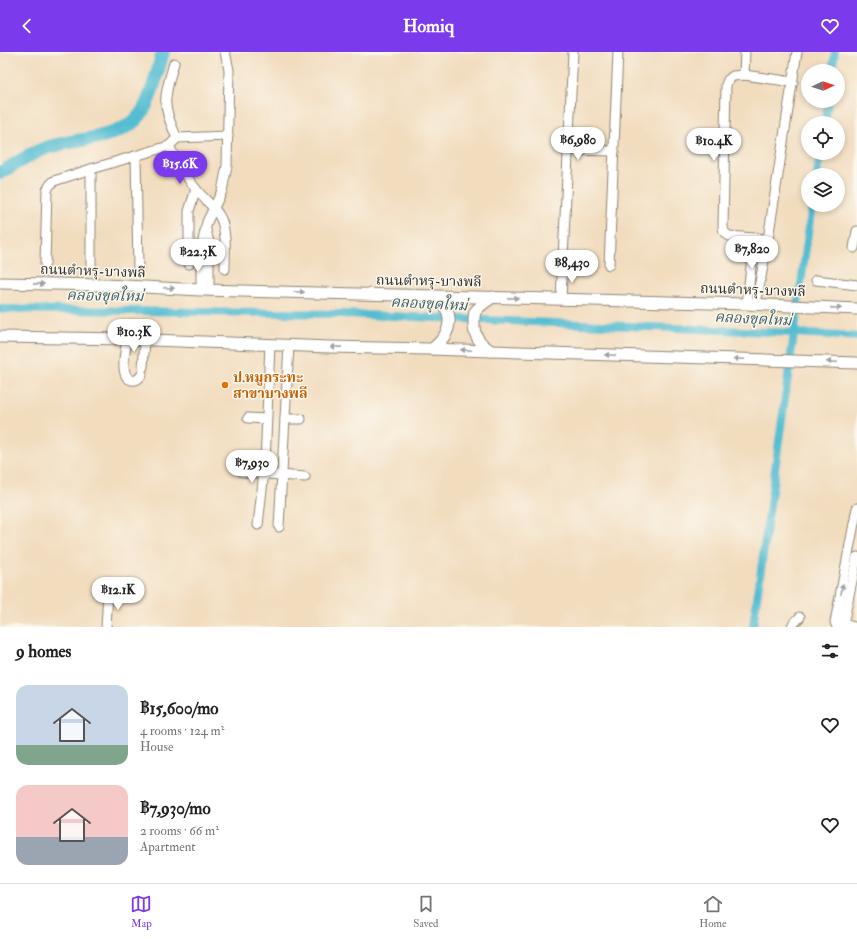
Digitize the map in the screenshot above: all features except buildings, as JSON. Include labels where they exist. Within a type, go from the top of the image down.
[{"type":"main road","name":"ถนนตำหรุ-บางพลี","points":[[0,283],[105,285],[205,290],[752,304],[857,309]]},
{"type":"main road","points":[[431,296],[441,301],[446,308],[448,319],[447,334],[441,343],[432,349]]},
{"type":"main road","points":[[491,351],[482,344],[475,334],[474,313],[493,297]]},
{"type":"main road","points":[[0,337],[127,339],[330,347],[857,363]]},
{"type":"street","points":[[205,290],[205,253],[209,242],[206,230],[207,222],[222,191],[226,166],[229,70],[226,52]]},
{"type":"street","points":[[561,299],[573,52]]},
{"type":"street","points":[[609,265],[618,52]]},
{"type":"street","points":[[744,75],[746,52]]},
{"type":"street","points":[[752,304],[768,239],[797,52]]},
{"type":"street","points":[[174,63],[165,96],[165,104],[168,119],[177,138]]},
{"type":"street","points":[[768,239],[729,236],[724,232],[726,85],[728,80],[733,76],[744,75],[793,82]]},
{"type":"street","points":[[45,264],[47,190],[54,181],[169,146],[177,138],[228,136]]},
{"type":"street","points":[[169,146],[182,170],[196,190],[213,207],[221,219],[224,231],[225,269]]},
{"type":"street","points":[[568,150],[614,151]]},
{"type":"street","points":[[136,156],[138,270]]},
{"type":"street","points":[[91,169],[91,265]]},
{"type":"street","points":[[189,264],[189,211],[196,190]]},
{"type":"street","points":[[854,248],[857,231]]},
{"type":"street","points":[[752,304],[754,238]]},
{"type":"street","points":[[816,280],[857,285]]},
{"type":"street","points":[[127,339],[123,368],[124,374],[134,381],[140,378],[145,340]]},
{"type":"street","points":[[258,525],[264,474],[270,344]]},
{"type":"street","points":[[279,527],[289,345]]},
{"type":"street","points":[[248,418],[266,419]]},
{"type":"street","points":[[285,419],[301,419]]},
{"type":"street","points":[[242,472],[305,477]]},
{"type":"street","points":[[839,625],[857,508]]},
{"type":"street","points":[[839,625],[857,557]]},
{"type":"street","points":[[106,627],[108,594]]},
{"type":"street","points":[[792,627],[800,617]]},
{"type":"street","points":[[839,625],[855,627]]},
{"type":"waterway","points":[[0,173],[26,157],[43,149],[54,145],[95,138],[121,130],[132,123],[140,115],[148,102],[163,52]]},
{"type":"waterway","points":[[833,64],[835,52]]},
{"type":"waterway","points":[[826,116],[827,108]]},
{"type":"waterway","points":[[818,168],[819,160]]},
{"type":"waterway","points":[[753,627],[811,212]]},
{"type":"waterway","name":"คลองขุดใหม่","points":[[0,309],[341,314],[795,333],[857,337]]},
{"type":"place","name":"ป.หมูกระทะ สาขาบางพลี","points":[[225,385]]}]
